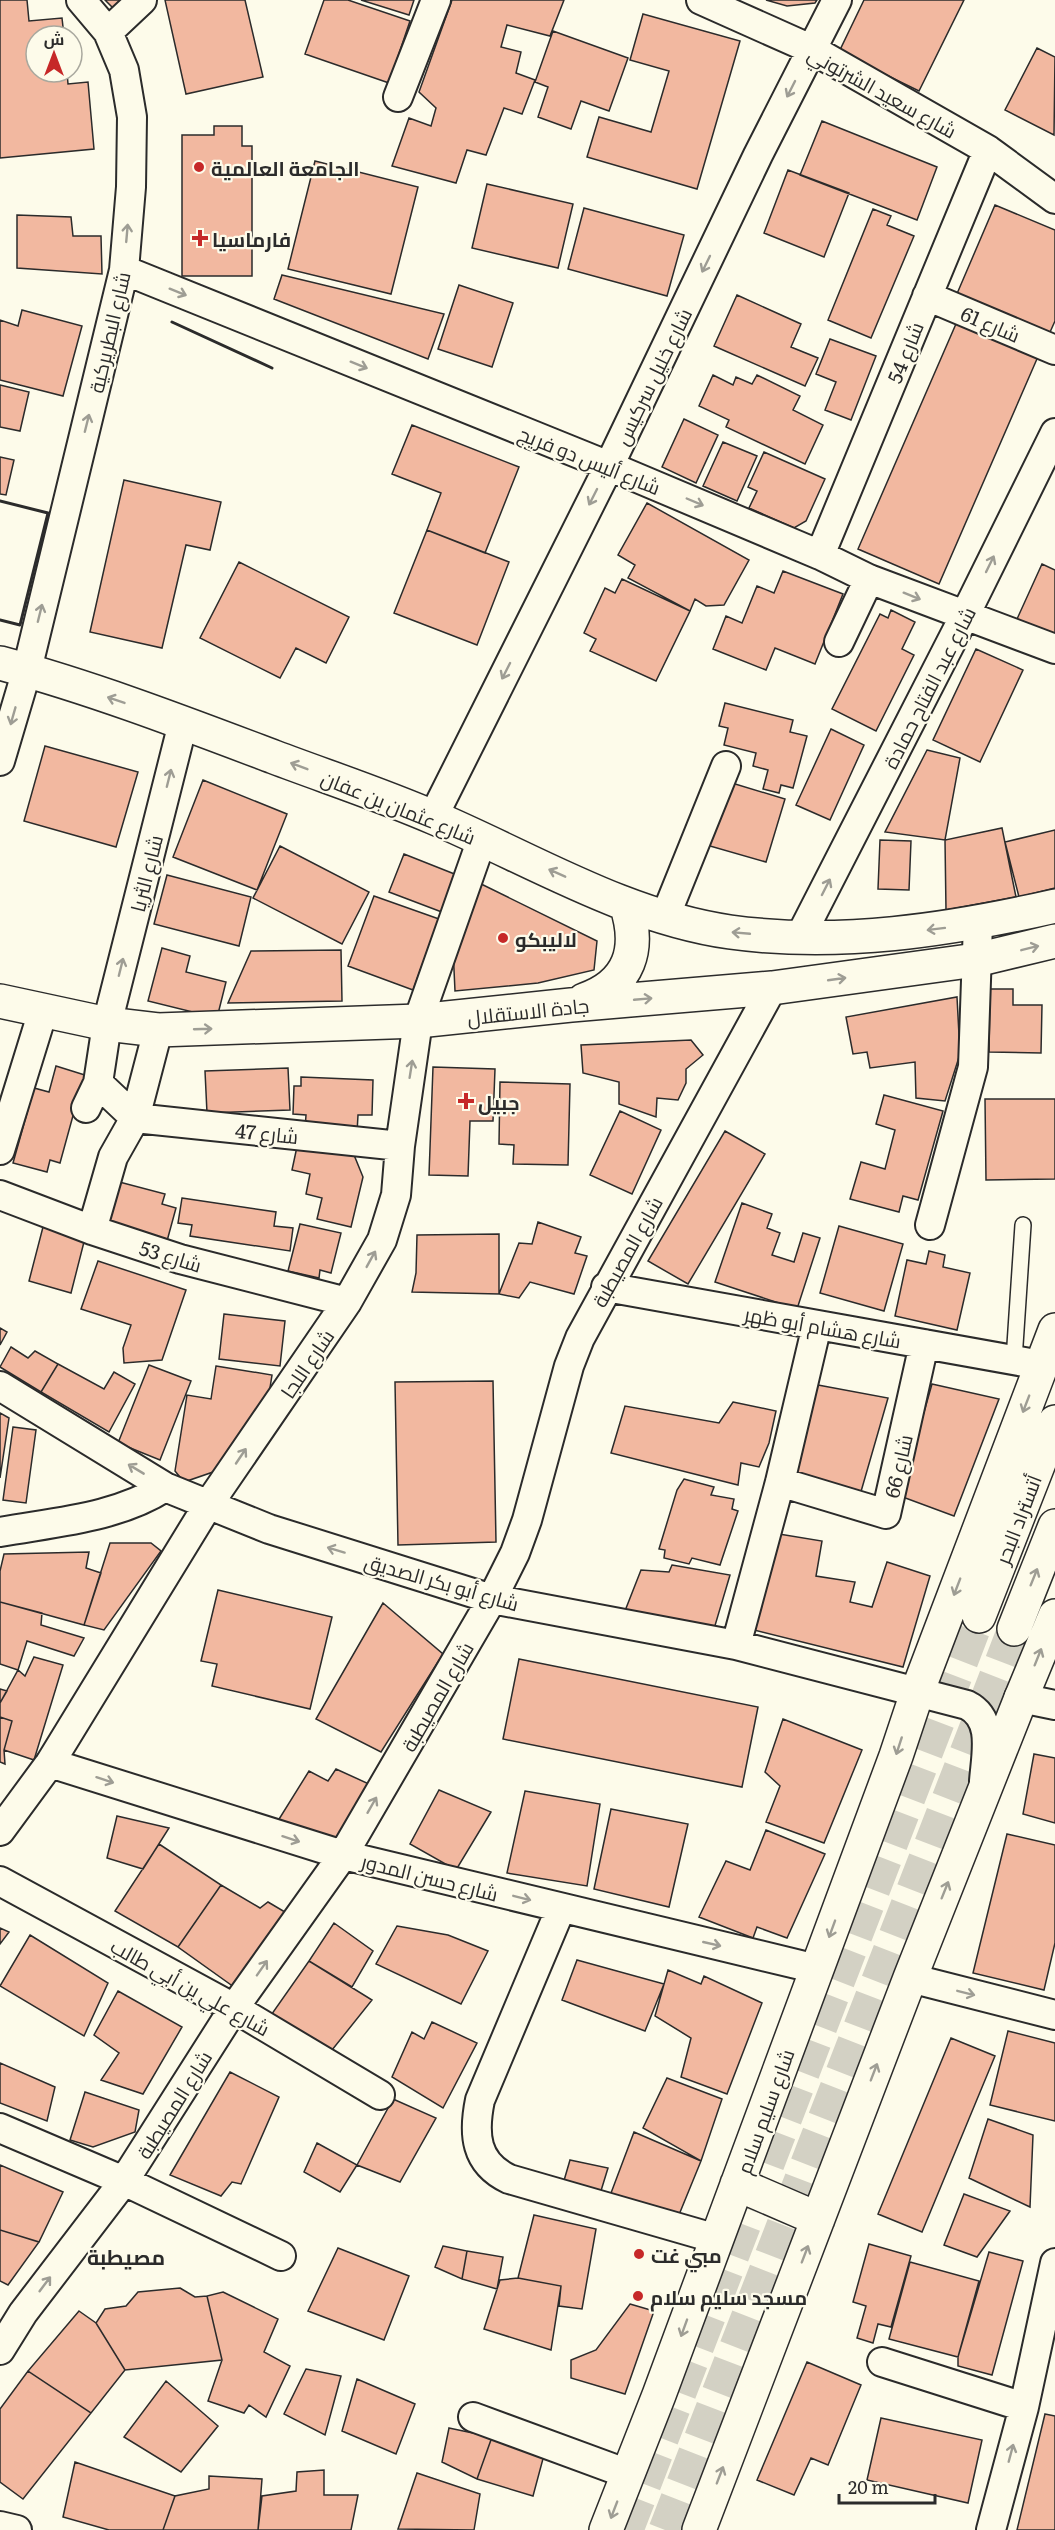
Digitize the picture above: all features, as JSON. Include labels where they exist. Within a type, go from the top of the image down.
[{"type":"main road","name":"شارع عثمان بن عفان","points":[[13,666],[183,723],[433,817],[626,904],[665,917],[728,932],[800,939]]},
{"type":"main road","points":[[571,1005],[599,995],[620,978],[626,968],[634,937],[626,904]]},
{"type":"main road","points":[[800,939],[885,935],[978,923],[1055,906]]},
{"type":"main road","name":"جادة الاستقلال","points":[[0,1001],[107,1024],[158,1030],[418,1022],[571,1005],[772,988],[976,960],[1055,941]]},
{"type":"main road","name":"شارع سليم سلام","points":[[606,2530],[717,2240],[896,1756],[1027,1363],[1055,1330]]},
{"type":"main road","name":"أتستراد البحر","points":[[979,1616],[1055,1422]]},
{"type":"main road","name":"أتستراد البحر","points":[[1014,1629],[1055,1526]]},
{"type":"main road","points":[[699,2530],[910,1978],[1055,1616]]},
{"type":"main road","points":[[737,2184],[818,2219]]},
{"type":"street","name":"شارع البطريركية","points":[[0,761],[13,666],[124,270],[132,117],[124,70],[108,32],[81,0]]},
{"type":"street","points":[[108,32],[142,0]]},
{"type":"street","points":[[398,98],[436,0]]},
{"type":"street","name":"شارع سعيد الشرتوني","points":[[701,0],[811,49],[988,150],[1055,199]]},
{"type":"street","name":"شارع خليل سركيس","points":[[433,817],[609,466],[811,49],[837,0]]},
{"type":"street","name":"شارع 54","points":[[820,555],[988,150]]},
{"type":"street","name":"شارع أليس دو فريج","points":[[124,270],[609,466],[820,555],[869,579],[964,617],[1055,649]]},
{"type":"street","name":"شارع 61","points":[[927,296],[1055,350]]},
{"type":"street","name":"شارع عبد الفتاح حمادة","points":[[800,939],[1055,433]]},
{"type":"street","points":[[839,642],[869,579]]},
{"type":"street","name":"شارع الثريا","points":[[86,1108],[98,1083],[107,1024],[183,723]]},
{"type":"street","points":[[665,917],[726,766]]},
{"type":"street","name":"شارع اللجا","points":[[0,1832],[50,1762],[208,1505],[347,1302],[382,1240],[396,1196],[400,1146],[418,1022],[482,839]]},
{"type":"street","points":[[930,1225],[973,1067],[978,923]]},
{"type":"street","name":"شارع المصيطبة","points":[[0,2350],[12,2308],[124,2181],[234,2008],[343,1855],[492,1599],[527,1520],[569,1366],[580,1338],[772,988]]},
{"type":"street","points":[[0,1150],[42,1011]]},
{"type":"street","points":[[92,1230],[113,1157],[135,1118],[158,1030]]},
{"type":"street","points":[[98,1083],[135,1118]]},
{"type":"street","name":"شارع 47","points":[[135,1118],[400,1146]]},
{"type":"street","name":"شارع 53","points":[[0,1195],[92,1230],[180,1259],[347,1302]]},
{"type":"street","name":"شارع هشام أبو ظهر","points":[[606,1287],[1027,1363]]},
{"type":"street","points":[[736,1645],[780,1482],[817,1325]]},
{"type":"street","name":"شارع 66","points":[[780,1482],[886,1514],[924,1344]]},
{"type":"street","name":"شارع أبو بكر الصديق","points":[[0,1386],[165,1487],[269,1529],[492,1599],[736,1645],[918,1690],[977,1710],[985,1723],[987,1749],[984,1793]]},
{"type":"street","points":[[0,1532],[121,1508],[146,1499],[165,1487]]},
{"type":"street","points":[[1021,1698],[1055,1705]]},
{"type":"street","name":"شارع حسن المدور","points":[[50,1762],[343,1855],[817,1969]]},
{"type":"street","name":"شارع علي بن أبي طالب","points":[[0,1881],[234,2008],[380,2095]]},
{"type":"street","points":[[561,1908],[480,2100],[477,2135],[486,2163],[495,2173],[509,2179],[717,2240]]},
{"type":"street","points":[[910,1978],[1055,2015]]},
{"type":"street","points":[[0,2128],[124,2181],[281,2256]]},
{"type":"street","points":[[991,2530],[1024,2407],[1055,2263]]},
{"type":"street","points":[[882,2362],[1024,2407]]},
{"type":"street","points":[[473,2417],[628,2474]]},
{"type":"street","points":[[0,2526],[17,2530]]},
{"type":"lane","points":[[1023,1225],[1027,1363]]},
{"type":"building","points":[[0,0],[27,0],[29,21],[62,18],[63,24],[24,24],[24,84],[84,84],[88,82],[94,149],[0,158]]},
{"type":"building","points":[[105,0],[122,0],[113,8]]},
{"type":"building","points":[[165,0],[245,0],[263,77],[186,94]]},
{"type":"building","points":[[324,0],[348,0],[410,21],[389,83],[305,54]]},
{"type":"building","points":[[361,0],[414,0],[409,15]]},
{"type":"building","points":[[452,0],[564,0],[550,36],[507,25],[501,47],[521,52],[516,73],[535,80],[522,114],[504,108],[486,155],[467,150],[456,183],[392,166],[409,118],[431,126],[436,108],[419,92]]},
{"type":"building","points":[[766,0],[817,0],[815,3],[787,6]]},
{"type":"building","points":[[864,0],[964,0],[919,91],[839,52]]},
{"type":"building","points":[[643,14],[740,41],[697,189],[587,157],[599,117],[651,132],[669,71],[630,60]]},
{"type":"building","points":[[553,31],[628,58],[609,111],[581,101],[571,129],[538,117],[548,87],[535,82]]},
{"type":"building","points":[[1037,48],[1055,57],[1054,135],[1005,110]]},
{"type":"building","points":[[822,121],[937,167],[917,220],[800,175]]},
{"type":"building","points":[[214,126],[242,126],[242,146],[252,146],[252,276],[182,276],[182,135],[214,135]]},
{"type":"building","points":[[315,161],[418,187],[391,294],[288,269]]},
{"type":"building","points":[[788,170],[849,193],[824,257],[764,233]]},
{"type":"building","points":[[487,184],[573,204],[558,268],[472,248]]},
{"type":"building","points":[[995,205],[1055,230],[1055,321],[1046,341],[953,303]]},
{"type":"building","points":[[584,208],[684,235],[667,296],[568,269]]},
{"type":"building","points":[[873,209],[891,216],[887,225],[914,236],[871,338],[828,320]]},
{"type":"building","points":[[17,215],[71,217],[73,236],[101,236],[102,274],[17,268]]},
{"type":"building","points":[[282,275],[444,314],[428,359],[274,299]]},
{"type":"building","points":[[459,285],[513,303],[492,367],[438,349]]},
{"type":"building","points":[[737,295],[801,324],[791,347],[818,358],[805,386],[714,346]]},
{"type":"building","points":[[22,310],[82,326],[63,396],[0,380],[0,320],[18,326]]},
{"type":"building","points":[[959,317],[1040,352],[939,584],[858,549]]},
{"type":"building","points":[[830,339],[876,356],[851,420],[825,410],[836,382],[816,374]]},
{"type":"building","points":[[713,375],[733,385],[736,377],[752,384],[757,375],[800,396],[793,410],[823,425],[805,464],[726,427],[729,420],[699,406]]},
{"type":"building","points":[[0,385],[29,392],[20,431],[0,427]]},
{"type":"building","points":[[684,419],[718,435],[696,483],[662,467]]},
{"type":"building","points":[[412,425],[519,467],[485,553],[427,530],[441,493],[392,474]]},
{"type":"building","points":[[723,442],[757,456],[737,501],[703,486]]},
{"type":"building","points":[[764,452],[825,479],[806,521],[794,528],[749,508],[757,491],[748,487]]},
{"type":"building","points":[[0,457],[14,460],[6,495],[0,494]]},
{"type":"building","points":[[124,480],[221,502],[210,550],[186,545],[162,648],[90,632]]},
{"type":"building","points":[[647,503],[749,560],[724,605],[706,606],[695,599],[690,611],[628,578],[635,565],[618,555]]},
{"type":"building","points":[[427,530],[509,562],[477,645],[394,613]]},
{"type":"building","points":[[239,562],[349,617],[326,663],[296,648],[280,678],[200,638]]},
{"type":"building","points":[[1042,564],[1055,570],[1055,636],[1017,619]]},
{"type":"building","points":[[783,571],[843,594],[815,664],[775,648],[766,670],[713,649],[726,616],[742,623],[757,586],[774,593]]},
{"type":"building","points":[[622,579],[690,611],[656,681],[590,651],[596,639],[584,633],[605,588],[615,593]]},
{"type":"building","points":[[891,610],[915,622],[902,649],[914,655],[876,731],[832,709],[880,614],[888,618]]},
{"type":"building","points":[[976,649],[1023,670],[980,762],[933,740]]},
{"type":"building","points":[[725,703],[793,720],[790,732],[807,736],[793,788],[781,785],[779,793],[763,789],[768,770],[753,766],[756,753],[724,745],[728,728],[719,726]]},
{"type":"building","points":[[831,729],[864,745],[830,820],[796,805]]},
{"type":"building","points":[[45,746],[138,772],[116,847],[24,821]]},
{"type":"building","points":[[927,750],[960,758],[945,840],[885,832]]},
{"type":"building","points":[[203,780],[287,814],[257,890],[173,857]]},
{"type":"building","points":[[722,780],[785,799],[766,862],[703,844]]},
{"type":"building","points":[[1002,828],[1016,897],[946,910],[945,840]]},
{"type":"building","points":[[1055,830],[1055,888],[1019,897],[1005,842]]},
{"type":"building","points":[[880,840],[911,841],[909,890],[878,889]]},
{"type":"building","points":[[280,846],[369,892],[342,944],[253,898]]},
{"type":"building","points":[[404,854],[462,877],[447,914],[389,892]]},
{"type":"building","points":[[167,875],[251,897],[239,946],[154,924]]},
{"type":"building","points":[[473,880],[597,941],[594,970],[538,983],[455,991],[453,948]]},
{"type":"building","points":[[374,896],[439,919],[413,990],[348,966]]},
{"type":"building","points":[[162,948],[190,956],[186,972],[226,982],[217,1018],[148,1001]]},
{"type":"building","points":[[341,950],[342,1001],[228,1003],[251,951]]},
{"type":"building","points":[[990,989],[1013,989],[1013,1005],[1042,1005],[1041,1053],[989,1052]]},
{"type":"building","points":[[957,997],[960,1054],[945,1101],[916,1098],[915,1062],[870,1068],[867,1052],[853,1054],[846,1017]]},
{"type":"building","points":[[691,1040],[703,1055],[686,1069],[686,1083],[678,1100],[657,1098],[656,1117],[619,1104],[619,1082],[583,1073],[581,1045]]},
{"type":"building","points":[[56,1066],[88,1076],[74,1112],[60,1163],[50,1160],[47,1172],[13,1163],[34,1088],[49,1092]]},
{"type":"building","points":[[433,1067],[495,1069],[493,1121],[470,1121],[468,1176],[429,1175]]},
{"type":"building","points":[[288,1068],[290,1110],[207,1113],[205,1071]]},
{"type":"building","points":[[301,1077],[373,1080],[372,1115],[358,1115],[357,1133],[305,1130],[306,1115],[293,1114],[294,1086],[301,1086]]},
{"type":"building","points":[[500,1082],[570,1084],[568,1165],[513,1164],[514,1145],[499,1144]]},
{"type":"building","points":[[884,1095],[943,1111],[918,1200],[903,1196],[899,1212],[850,1199],[861,1162],[885,1169],[895,1130],[876,1124]]},
{"type":"building","points":[[985,1099],[1055,1099],[1055,1179],[986,1180]]},
{"type":"building","points":[[620,1111],[661,1130],[632,1194],[590,1175]]},
{"type":"building","points":[[725,1131],[765,1154],[688,1284],[648,1261]]},
{"type":"building","points":[[298,1142],[354,1155],[363,1177],[351,1227],[317,1219],[322,1198],[306,1194],[310,1174],[292,1170]]},
{"type":"building","points":[[108,1179],[165,1194],[162,1204],[176,1208],[167,1241],[96,1221]]},
{"type":"building","points":[[182,1198],[276,1212],[274,1226],[293,1228],[290,1251],[190,1236],[192,1225],[178,1223]]},
{"type":"building","points":[[742,1203],[772,1214],[767,1228],[780,1233],[772,1255],[794,1262],[803,1233],[820,1238],[797,1309],[715,1282]]},
{"type":"building","points":[[538,1222],[581,1237],[575,1253],[587,1256],[574,1294],[530,1282],[519,1298],[499,1294],[519,1243],[532,1244]]},
{"type":"building","points":[[300,1224],[341,1233],[331,1273],[320,1270],[319,1278],[288,1271]]},
{"type":"building","points":[[839,1226],[903,1244],[884,1311],[820,1293]]},
{"type":"building","points":[[43,1227],[85,1238],[71,1293],[29,1281]]},
{"type":"building","points":[[499,1234],[499,1294],[412,1292],[416,1273],[417,1235]]},
{"type":"building","points":[[929,1251],[945,1255],[943,1267],[970,1273],[957,1330],[895,1316],[907,1260],[926,1264]]},
{"type":"building","points":[[98,1261],[186,1290],[162,1360],[124,1363],[123,1348],[131,1325],[81,1309]]},
{"type":"building","points":[[224,1314],[285,1321],[280,1366],[219,1359]]},
{"type":"building","points":[[0,1328],[7,1332],[0,1345]]},
{"type":"building","points":[[11,1347],[28,1358],[35,1351],[58,1364],[41,1392],[0,1367]]},
{"type":"building","points":[[58,1364],[104,1389],[114,1372],[135,1384],[109,1432],[41,1392]]},
{"type":"building","points":[[149,1365],[191,1381],[160,1460],[118,1443]]},
{"type":"building","points":[[216,1366],[272,1375],[269,1394],[213,1472],[184,1482],[175,1471],[187,1395],[211,1399]]},
{"type":"building","points":[[493,1381],[496,1542],[398,1545],[395,1382]]},
{"type":"building","points":[[932,1384],[999,1399],[954,1516],[900,1496]]},
{"type":"building","points":[[818,1385],[888,1398],[860,1495],[792,1475]]},
{"type":"building","points":[[733,1402],[776,1411],[769,1443],[759,1467],[741,1463],[738,1485],[611,1453],[625,1406],[719,1423]]},
{"type":"building","points":[[0,1413],[9,1418],[0,1478]]},
{"type":"building","points":[[13,1427],[36,1430],[26,1503],[3,1500]]},
{"type":"building","points":[[684,1479],[714,1487],[711,1495],[734,1499],[732,1509],[738,1511],[720,1565],[692,1558],[689,1564],[664,1558],[665,1550],[659,1549],[677,1490]]},
{"type":"building","points":[[779,1534],[822,1541],[816,1576],[855,1582],[850,1602],[872,1607],[887,1562],[930,1576],[903,1667],[750,1629]]},
{"type":"building","points":[[110,1543],[151,1543],[161,1551],[104,1630],[84,1625]]},
{"type":"building","points":[[89,1552],[86,1568],[101,1573],[84,1625],[0,1602],[0,1571],[4,1554]]},
{"type":"building","points":[[672,1565],[730,1575],[714,1629],[623,1616],[641,1570],[669,1572]]},
{"type":"building","points":[[218,1590],[332,1617],[310,1709],[212,1686],[217,1664],[201,1661]]},
{"type":"building","points":[[0,1602],[42,1613],[41,1625],[84,1638],[74,1656],[27,1641],[18,1670],[0,1664]]},
{"type":"building","points":[[383,1603],[443,1654],[381,1752],[316,1719]]},
{"type":"building","points":[[34,1657],[63,1665],[34,1760],[4,1750],[12,1721],[0,1717],[0,1703],[18,1670],[25,1676]]},
{"type":"building","points":[[519,1659],[758,1707],[742,1787],[503,1739]]},
{"type":"building","points":[[0,1689],[7,1691],[0,1703]]},
{"type":"building","points":[[0,1717],[12,1721],[4,1750],[5,1764],[0,1762]]},
{"type":"building","points":[[783,1719],[862,1750],[824,1843],[766,1822],[780,1786],[765,1772]]},
{"type":"building","points":[[1034,1754],[1055,1758],[1055,1823],[1023,1814]]},
{"type":"building","points":[[336,1769],[369,1784],[332,1852],[276,1824],[309,1771],[328,1781]]},
{"type":"building","points":[[439,1790],[491,1812],[456,1870],[410,1844]]},
{"type":"building","points":[[525,1791],[600,1804],[587,1886],[507,1873]]},
{"type":"building","points":[[611,1809],[688,1824],[669,1907],[594,1889]]},
{"type":"building","points":[[117,1816],[169,1828],[143,1869],[107,1858]]},
{"type":"building","points":[[766,1830],[825,1854],[787,1938],[757,1927],[753,1938],[699,1917],[726,1861],[750,1870]]},
{"type":"building","points":[[1007,1834],[1055,1845],[1055,1943],[1044,1990],[973,1973]]},
{"type":"building","points":[[159,1844],[221,1885],[178,1947],[115,1911]]},
{"type":"building","points":[[221,1885],[260,1908],[268,1902],[290,1915],[234,1987],[178,1947]]},
{"type":"building","points":[[334,1923],[373,1951],[352,1987],[309,1961]]},
{"type":"building","points":[[397,1926],[448,1935],[488,1951],[461,2004],[376,1964]]},
{"type":"building","points":[[0,1928],[9,1932],[0,1944]]},
{"type":"building","points":[[30,1935],[108,1983],[84,2036],[0,1986]]},
{"type":"building","points":[[577,1960],[664,1984],[645,2031],[562,2000]]},
{"type":"building","points":[[309,1961],[372,2000],[328,2055],[269,2018]]},
{"type":"building","points":[[668,1970],[701,1984],[704,1976],[762,2003],[727,2094],[681,2077],[691,2038],[655,2016]]},
{"type":"building","points":[[118,1991],[182,2027],[143,2094],[101,2080],[119,2053],[94,2035]]},
{"type":"building","points":[[432,2022],[477,2043],[443,2108],[392,2077],[412,2032],[424,2039]]},
{"type":"building","points":[[1008,2031],[1055,2043],[1055,2121],[990,2105]]},
{"type":"building","points":[[951,2038],[995,2056],[922,2232],[878,2214]]},
{"type":"building","points":[[0,2063],[55,2087],[47,2121],[0,2103]]},
{"type":"building","points":[[230,2072],[279,2097],[241,2184],[232,2182],[221,2196],[170,2175]]},
{"type":"building","points":[[667,2078],[722,2099],[701,2161],[643,2128]]},
{"type":"building","points":[[85,2092],[139,2110],[135,2132],[93,2147],[70,2140]]},
{"type":"building","points":[[393,2099],[436,2118],[400,2182],[357,2165]]},
{"type":"building","points":[[988,2119],[1033,2135],[1030,2207],[969,2178]]},
{"type":"building","points":[[634,2132],[701,2161],[676,2222],[608,2201]]},
{"type":"building","points":[[317,2143],[357,2165],[340,2192],[304,2172]]},
{"type":"building","points":[[570,2160],[608,2168],[600,2194],[563,2184]]},
{"type":"building","points":[[0,2165],[63,2192],[39,2242],[0,2230]]},
{"type":"building","points":[[964,2194],[1010,2211],[977,2257],[944,2245]]},
{"type":"building","points":[[534,2215],[596,2229],[582,2309],[559,2306],[561,2286],[518,2278]]},
{"type":"building","points":[[0,2230],[39,2242],[8,2285],[0,2281]]},
{"type":"building","points":[[869,2244],[911,2256],[891,2327],[878,2324],[873,2343],[857,2338],[866,2306],[853,2302]]},
{"type":"building","points":[[443,2246],[467,2251],[462,2279],[435,2267]]},
{"type":"building","points":[[338,2248],[409,2276],[384,2340],[308,2311]]},
{"type":"building","points":[[467,2251],[503,2257],[497,2289],[462,2279]]},
{"type":"building","points":[[989,2252],[1023,2261],[992,2375],[958,2366],[958,2357]]},
{"type":"building","points":[[910,2262],[979,2281],[958,2357],[889,2339]]},
{"type":"building","points":[[518,2278],[561,2286],[551,2350],[484,2329],[500,2280]]},
{"type":"building","points":[[180,2288],[195,2297],[207,2296],[222,2360],[125,2370],[96,2323],[105,2309],[126,2306],[138,2292]]},
{"type":"building","points":[[223,2292],[278,2319],[264,2352],[290,2366],[266,2417],[249,2405],[244,2413],[208,2401],[222,2360],[207,2296]]},
{"type":"building","points":[[630,2304],[654,2311],[625,2394],[571,2378],[571,2360],[596,2350]]},
{"type":"building","points":[[79,2311],[96,2323],[125,2370],[91,2413],[28,2371]]},
{"type":"building","points":[[807,2362],[861,2385],[828,2465],[811,2458],[794,2495],[757,2480]]},
{"type":"building","points":[[306,2369],[341,2376],[325,2435],[284,2414]]},
{"type":"building","points":[[28,2371],[91,2413],[23,2499],[0,2482],[0,2409]]},
{"type":"building","points":[[357,2379],[415,2404],[396,2454],[342,2431]]},
{"type":"building","points":[[166,2381],[218,2426],[181,2472],[124,2437]]},
{"type":"building","points":[[1045,2414],[1055,2416],[1055,2530],[1017,2530]]},
{"type":"building","points":[[881,2418],[982,2440],[968,2503],[867,2480]]},
{"type":"building","points":[[449,2428],[492,2437],[477,2479],[442,2462]]},
{"type":"building","points":[[492,2437],[544,2455],[533,2496],[477,2479]]},
{"type":"building","points":[[75,2462],[175,2496],[163,2530],[109,2530],[63,2517]]},
{"type":"building","points":[[324,2470],[324,2495],[358,2495],[351,2530],[258,2530],[262,2496],[296,2491],[297,2472]]},
{"type":"building","points":[[417,2473],[480,2494],[474,2530],[398,2529]]},
{"type":"building","points":[[209,2476],[262,2479],[258,2530],[163,2530],[175,2496],[209,2489]]},
{"type":"tunnel","points":[[627,2530],[979,1616]]},
{"type":"tunnel","points":[[665,2530],[1014,1629]]},
{"type":"wall","points":[[172,322],[272,368]]},
{"type":"wall","points":[[0,501],[48,513],[20,625],[0,620]]},
{"type":"place","name":"الجامعة العالمية","points":[[199,167]]},
{"type":"place","name":"فارماسيا","points":[[200,238]]},
{"type":"place","name":"لاليبكو","points":[[503,938]]},
{"type":"place","name":"جبيل","points":[[466,1101]]},
{"type":"place","name":"مبي غت","points":[[639,2254]]},
{"type":"place","name":"مسجد سليم سلام","points":[[638,2296]]},
{"type":"district","name":"مصيطبة","points":[[126,2255]]}]
